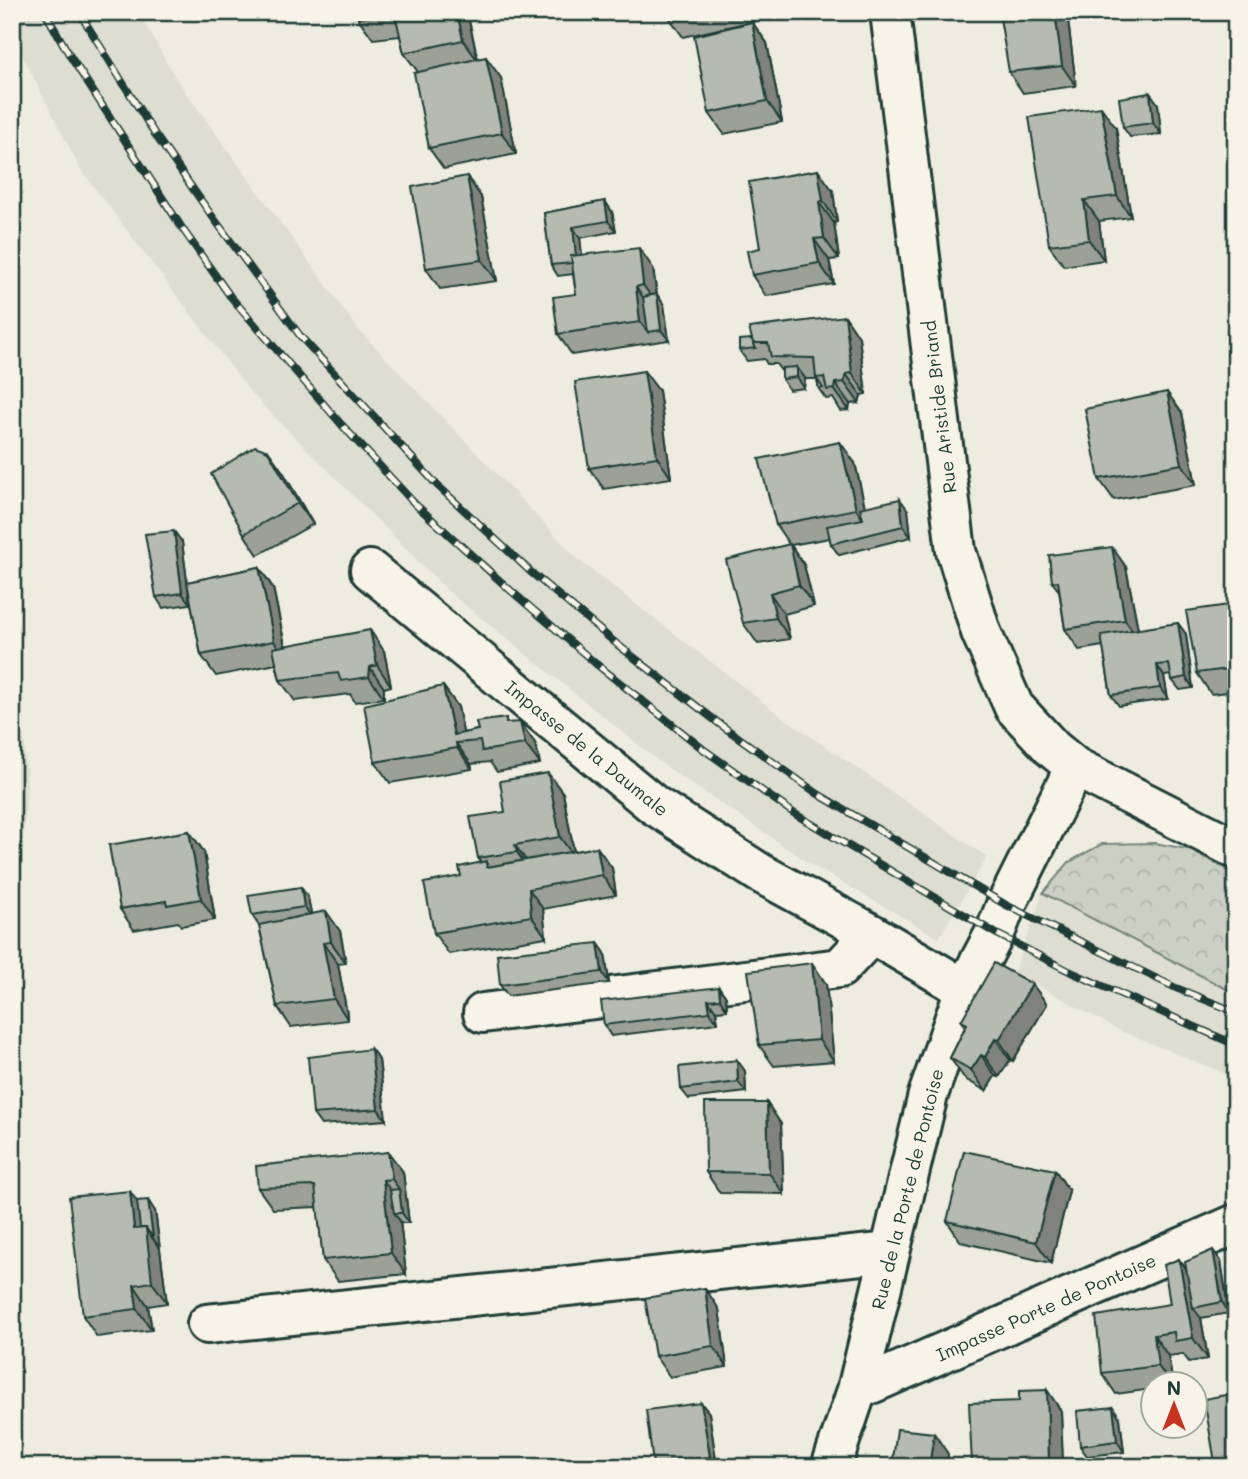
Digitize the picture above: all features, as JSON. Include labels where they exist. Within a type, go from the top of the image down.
[{"type":"street","name":"Rue Aristide Briand","points":[[890,12],[956,551],[981,632],[1014,707],[1053,749],[1075,767],[1236,849]]},
{"type":"street","name":"Impasse de la Daumale","points":[[370,570],[654,805],[760,873],[965,989]]},
{"type":"street","name":"Rue de la Porte de Pontoise","points":[[831,1467],[857,1390],[928,1095],[965,989],[1075,767]]},
{"type":"street","points":[[483,1013],[840,968],[872,934]]},
{"type":"street","name":"Impasse Porte de Pontoise","points":[[857,1390],[1236,1224]]},
{"type":"street","points":[[207,1324],[890,1252]]},
{"type":"shaded area","points":[[12,12],[138,12],[177,80],[358,329],[580,561],[781,716],[987,857],[939,938],[815,867],[661,763],[450,593],[251,393],[81,170],[12,36]]},
{"type":"shaded area","points":[[12,501],[27,785],[12,999]]},
{"type":"shaded area","points":[[1043,893],[1236,994],[1236,1078],[1118,1030],[1014,972]]},
{"type":"green space","points":[[1155,843],[1192,850],[1236,874],[1236,994],[1043,893],[1069,862],[1102,844]]},
{"type":"building","points":[[357,12],[457,12],[463,40],[404,53],[395,14],[358,18]]},
{"type":"building","points":[[667,12],[686,12],[668,16]]},
{"type":"building","points":[[999,12],[1055,12],[1062,66],[1009,72]]},
{"type":"building","points":[[752,22],[767,101],[709,113],[694,36]]},
{"type":"building","points":[[486,57],[502,133],[429,148],[414,73]]},
{"type":"building","points":[[1150,93],[1153,123],[1123,127],[1119,98]]},
{"type":"building","points":[[1101,107],[1117,196],[1084,200],[1089,240],[1049,245],[1029,117]]},
{"type":"building","points":[[818,170],[823,201],[819,202],[824,238],[814,239],[819,263],[752,275],[747,251],[760,248],[749,182]]},
{"type":"building","points":[[467,176],[482,260],[426,268],[412,187]]},
{"type":"building","points":[[605,201],[608,221],[573,227],[576,256],[571,256],[572,263],[551,265],[544,213]]},
{"type":"building","points":[[639,248],[643,285],[636,287],[640,322],[558,334],[553,297],[576,294],[571,256]]},
{"type":"building","points":[[657,294],[661,330],[648,332],[643,297]]},
{"type":"building","points":[[845,316],[852,373],[846,374],[844,382],[835,383],[834,389],[827,390],[824,377],[816,378],[814,358],[771,357],[768,343],[753,343],[749,328]]},
{"type":"building","points":[[752,339],[756,348],[739,350],[739,340]]},
{"type":"building","points":[[797,367],[797,377],[782,379],[782,368]]},
{"type":"building","points":[[644,371],[657,457],[589,468],[575,382]]},
{"type":"building","points":[[1167,392],[1182,464],[1099,479],[1085,409]]},
{"type":"building","points":[[840,442],[856,509],[776,525],[759,459]]},
{"type":"building","points":[[255,446],[268,451],[298,503],[244,534],[211,474]]},
{"type":"building","points":[[900,499],[903,526],[831,544],[827,526],[863,519],[860,508]]},
{"type":"building","points":[[174,531],[182,593],[156,597],[145,534]]},
{"type":"building","points":[[790,544],[799,585],[770,593],[776,618],[743,623],[726,560]]},
{"type":"building","points":[[1112,547],[1125,620],[1065,629],[1058,581],[1052,582],[1049,555]]},
{"type":"building","points":[[259,567],[274,641],[201,655],[187,582]]},
{"type":"building","points":[[1236,604],[1236,668],[1197,673],[1186,611]]},
{"type":"building","points":[[1178,623],[1186,677],[1172,680],[1169,664],[1157,665],[1160,688],[1111,695],[1101,635]]},
{"type":"building","points":[[370,630],[377,665],[370,667],[369,677],[341,681],[338,673],[280,680],[273,648]]},
{"type":"building","points":[[443,686],[454,735],[478,730],[476,722],[506,718],[506,723],[520,722],[525,744],[482,751],[480,741],[456,743],[457,748],[375,762],[364,705]]},
{"type":"building","points":[[548,773],[560,837],[515,845],[517,852],[478,858],[470,817],[505,812],[500,781]]},
{"type":"building","points":[[189,831],[201,899],[167,905],[166,901],[120,909],[109,845]]},
{"type":"building","points":[[597,847],[602,875],[529,889],[531,916],[434,933],[424,883],[461,876],[459,867],[487,861],[487,867]]},
{"type":"building","points":[[301,887],[304,907],[252,915],[248,895]]},
{"type":"building","points":[[326,911],[331,942],[323,943],[334,999],[277,1006],[259,925]]},
{"type":"building","points":[[598,943],[602,972],[500,985],[497,954]]},
{"type":"building","points":[[812,963],[819,1040],[759,1045],[748,971]]},
{"type":"building","points":[[994,963],[1032,984],[999,1040],[995,1039],[985,1057],[981,1055],[971,1070],[950,1058],[967,1024],[961,1021]]},
{"type":"building","points":[[719,987],[720,999],[708,1000],[710,1012],[604,1025],[601,1001]]},
{"type":"building","points":[[371,1049],[378,1109],[313,1114],[308,1057]]},
{"type":"building","points":[[737,1060],[738,1082],[681,1089],[679,1067]]},
{"type":"building","points":[[705,1103],[767,1103],[769,1173],[706,1172]]},
{"type":"building","points":[[964,1151],[1055,1170],[1036,1242],[947,1221]]},
{"type":"building","points":[[388,1152],[392,1179],[383,1180],[391,1253],[323,1260],[315,1186],[258,1188],[256,1166]]},
{"type":"building","points":[[399,1189],[402,1213],[394,1213],[390,1190]]},
{"type":"building","points":[[130,1191],[134,1229],[146,1228],[152,1282],[134,1285],[137,1309],[83,1316],[69,1197]]},
{"type":"building","points":[[148,1200],[153,1238],[146,1228],[140,1228],[137,1201]]},
{"type":"building","points":[[1213,1250],[1222,1302],[1193,1308],[1185,1262]]},
{"type":"building","points":[[1179,1259],[1193,1338],[1175,1341],[1174,1332],[1154,1335],[1158,1366],[1102,1373],[1096,1316],[1170,1304],[1164,1265]]},
{"type":"building","points":[[705,1288],[713,1346],[655,1356],[645,1298]]},
{"type":"building","points":[[1047,1390],[1049,1463],[972,1464],[969,1403],[1019,1401],[1019,1391]]},
{"type":"building","points":[[1236,1393],[1236,1459],[1215,1462],[1210,1433],[1210,1398]]},
{"type":"building","points":[[701,1403],[710,1457],[653,1464],[646,1410]]},
{"type":"building","points":[[1113,1407],[1117,1441],[1080,1446],[1077,1411]]},
{"type":"building","points":[[897,1429],[934,1433],[929,1467],[892,1467]]},
{"type":"railway","points":[[45,12],[70,56],[184,231],[230,296],[341,424],[415,504],[509,589],[595,663],[703,749],[795,814],[995,933],[1071,972],[1236,1045]]},
{"type":"railway","points":[[79,12],[156,136],[301,337],[437,485],[533,574],[618,645],[721,725],[818,794],[1006,905],[1176,988],[1236,1012]]}]
